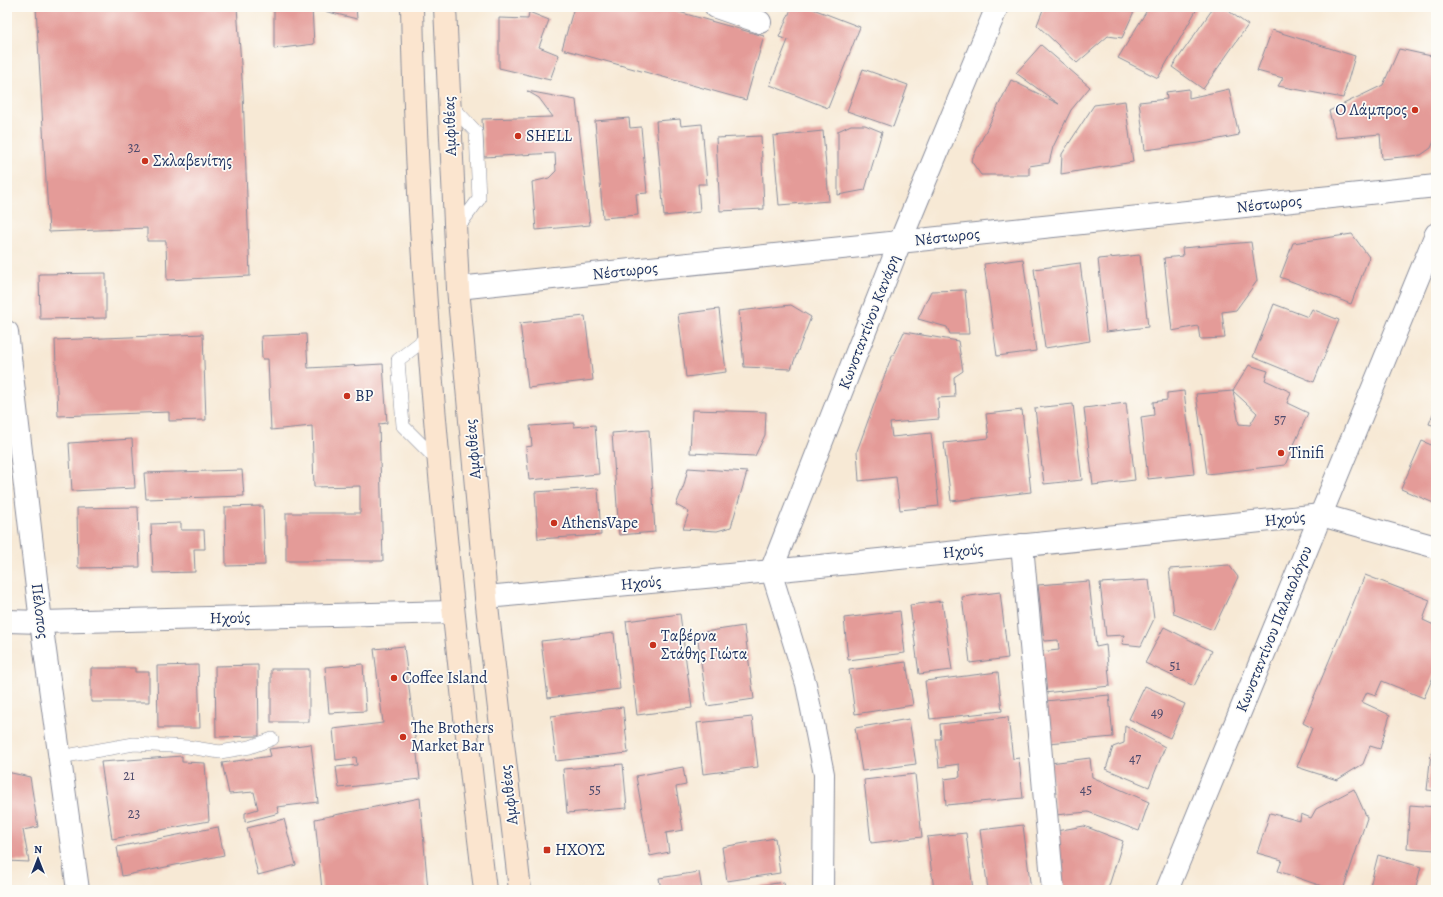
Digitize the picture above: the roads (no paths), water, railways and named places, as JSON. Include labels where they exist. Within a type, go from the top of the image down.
[{"type":"main road","name":"Αμφιθέας","points":[[412,7],[425,291],[439,462],[453,612],[485,890]]},
{"type":"main road","name":"Αμφιθέας","points":[[445,7],[458,288],[486,597],[520,890]]},
{"type":"street","points":[[716,7],[760,22]]},
{"type":"street","name":"Κωνσταντίνου Κανάρη","points":[[771,571],[900,242],[997,7]]},
{"type":"street","name":"Νέστωρος","points":[[458,288],[1436,186]]},
{"type":"street","name":"Κωνσταντίνου Παλαιολόγου","points":[[1168,890],[1436,234]]},
{"type":"street","name":"Πέλοπος","points":[[7,332],[41,622],[78,890]]},
{"type":"street","name":"Ηχούς","points":[[486,597],[771,571],[1321,515],[1436,547]]},
{"type":"street","points":[[1022,545],[1053,890]]},
{"type":"street","points":[[771,571],[806,684],[824,774],[823,890]]},
{"type":"street","name":"Ηχούς","points":[[7,621],[41,622],[453,612]]},
{"type":"lane","points":[[429,336],[398,360],[402,426],[439,462]]},
{"type":"lane","points":[[60,757],[134,744],[188,747],[220,752],[250,747],[272,739]]},
{"type":"place","name":"Ο Λάμπρος","points":[[1415,110]]},
{"type":"place","name":"SHELL","points":[[518,136]]},
{"type":"place","name":"Σκλαβενίτης","points":[[145,161]]},
{"type":"place","name":"BP","points":[[347,396]]},
{"type":"place","name":"Tinifi","points":[[1281,453]]},
{"type":"place","name":"AthensVape","points":[[554,523]]},
{"type":"place","name":"Ταβέρνα Στάθης Γιώτα","points":[[653,645]]},
{"type":"place","name":"Coffee Island","points":[[394,678]]},
{"type":"place","name":"The Brothers Market Bar","points":[[403,737]]},
{"type":"place","name":"ΗΧΟΥΣ","points":[[547,850]]}]
